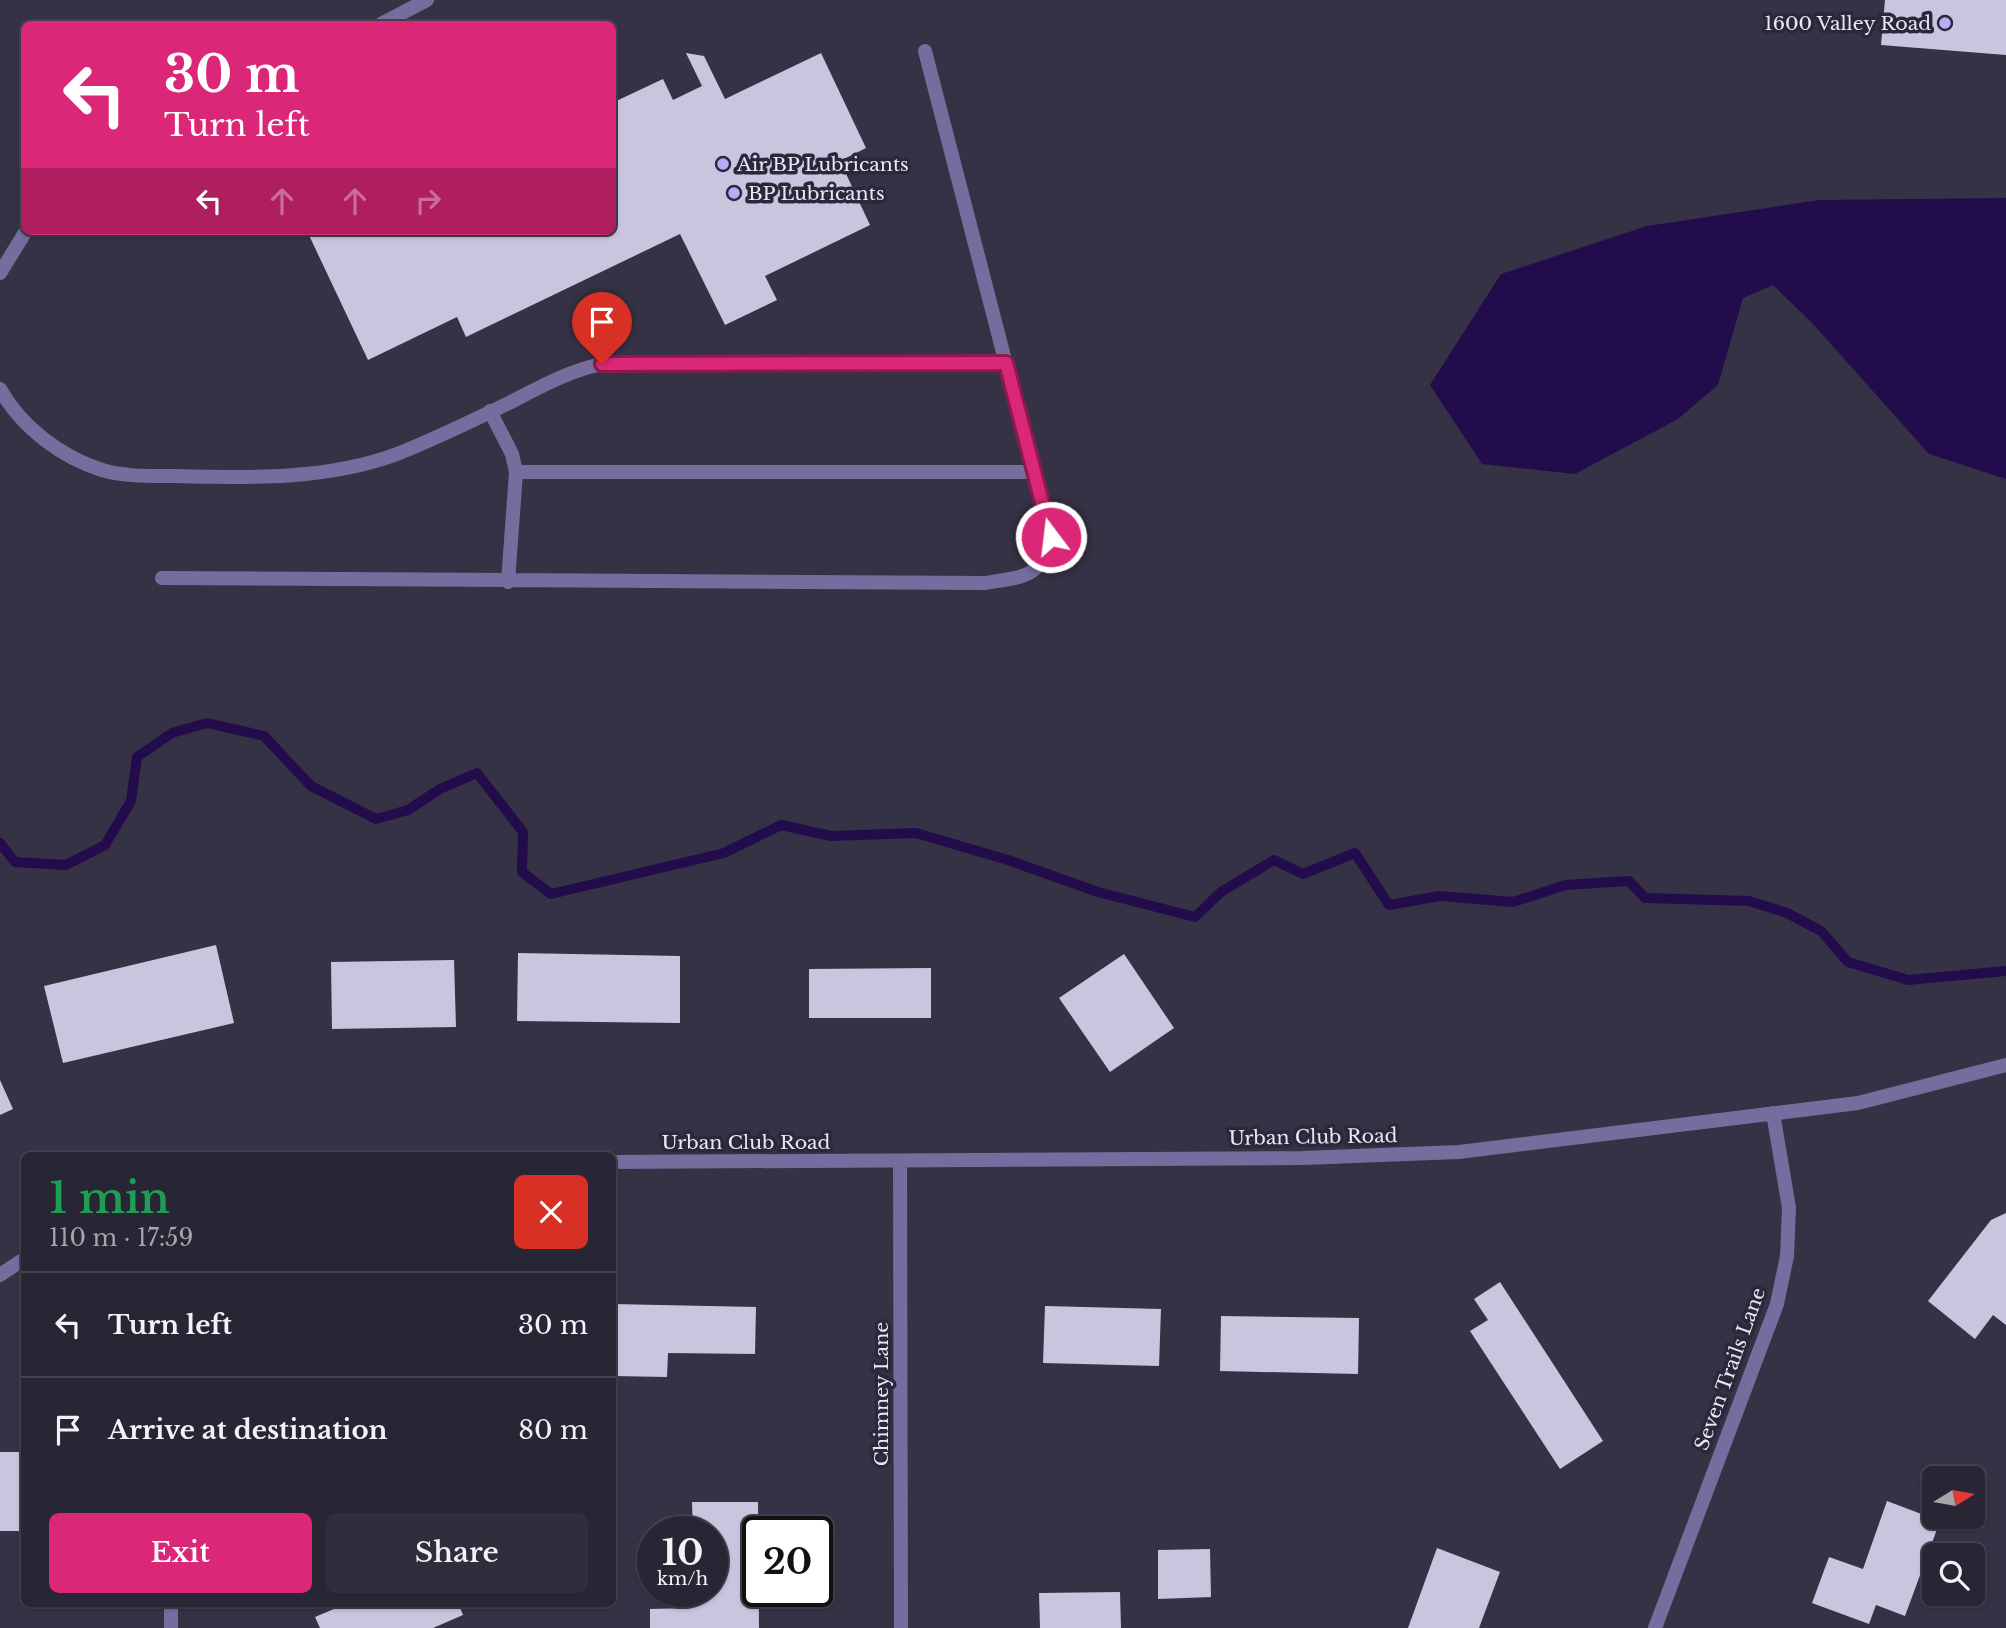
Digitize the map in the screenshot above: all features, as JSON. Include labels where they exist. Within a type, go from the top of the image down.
[{"type":"street","points":[[388,21],[426,0]]},
{"type":"street","points":[[162,578],[986,583],[1030,576],[1044,562],[1051,537],[925,51]]},
{"type":"street","points":[[0,273],[24,235]]},
{"type":"street","points":[[0,389],[9,405],[39,435],[77,460],[104,471],[130,475],[285,476],[339,471],[406,450],[568,373],[602,364],[1006,363]]},
{"type":"street","points":[[490,411],[512,454],[516,472],[508,582]]},
{"type":"street","points":[[516,472],[1034,472]]},
{"type":"street","name":"Urban Club Road","points":[[616,1162],[1303,1158],[1459,1152],[1858,1103],[2006,1065]]},
{"type":"street","name":"Seven Trails Lane","points":[[1655,1628],[1777,1304],[1787,1256],[1789,1209],[1773,1113]]},
{"type":"street","name":"Chimney Lane","points":[[900,1161],[901,1628]]},
{"type":"street","points":[[0,1275],[21,1261]]},
{"type":"street","points":[[171,1607],[171,1628]]},
{"type":"shaded area","points":[[2006,198],[2006,479],[1929,454],[1813,324],[1773,285],[1743,298],[1718,385],[1678,419],[1575,474],[1482,464],[1430,385],[1501,274],[1647,226],[1820,200]]},
{"type":"building","name":"1600 Valley Road","points":[[1885,0],[2006,0],[2006,55],[1881,45]]},
{"type":"building","name":"BP Lubricants","points":[[686,53],[704,56],[725,99],[821,53],[866,148],[840,161],[870,225],[765,276],[777,300],[725,325],[680,234],[466,337],[457,317],[368,360],[309,235],[616,235],[616,101],[663,79],[673,100],[702,86]]},
{"type":"building","points":[[216,945],[234,1023],[63,1063],[44,986]]},
{"type":"building","points":[[518,953],[680,956],[680,1023],[517,1021]]},
{"type":"building","points":[[1124,954],[1174,1028],[1110,1072],[1059,998]]},
{"type":"building","points":[[454,960],[456,1027],[332,1029],[331,962]]},
{"type":"building","points":[[931,968],[931,1018],[809,1018],[809,969]]},
{"type":"building","points":[[0,1080],[13,1109],[0,1115]]},
{"type":"building","points":[[2006,1213],[2006,1325],[1993,1315],[1975,1339],[1928,1301],[1991,1220]]},
{"type":"building","points":[[1500,1282],[1603,1441],[1560,1469],[1470,1331],[1488,1320],[1474,1299]]},
{"type":"building","points":[[616,1304],[756,1307],[755,1354],[668,1353],[667,1377],[616,1376]]},
{"type":"building","points":[[1045,1306],[1161,1309],[1159,1366],[1043,1363]]},
{"type":"building","points":[[1221,1316],[1359,1318],[1358,1374],[1220,1371]]},
{"type":"building","points":[[0,1452],[21,1452],[21,1531],[0,1531]]},
{"type":"building","points":[[1887,1501],[1922,1514],[1922,1530],[1937,1530],[1932,1543],[1922,1543],[1922,1570],[1905,1616],[1876,1605],[1869,1624],[1812,1603],[1829,1557],[1863,1569]]},
{"type":"building","points":[[692,1502],[758,1502],[758,1516],[742,1516],[742,1607],[759,1607],[759,1628],[650,1628],[650,1609],[728,1607],[728,1516],[692,1516]]},
{"type":"building","points":[[1437,1548],[1500,1572],[1479,1628],[1408,1628]]},
{"type":"building","points":[[1210,1549],[1211,1597],[1158,1599],[1158,1550]]},
{"type":"building","points":[[1120,1592],[1121,1628],[1040,1628],[1039,1593]]},
{"type":"building","points":[[339,1607],[460,1607],[463,1615],[433,1628],[320,1628],[315,1617]]},
{"type":"waterway","points":[[0,843],[15,862],[66,865],[105,845],[131,801],[137,757],[172,733],[207,723],[264,736],[311,786],[376,819],[408,810],[440,789],[477,773],[523,832],[522,872],[551,894],[724,853],[781,825],[831,836],[916,833],[1008,860],[1098,892],[1195,917],[1221,892],[1274,860],[1303,874],[1355,853],[1389,905],[1439,896],[1513,902],[1566,885],[1629,881],[1645,898],[1749,901],[1787,913],[1821,931],[1848,962],[1908,980],[2006,971]]},
{"type":"place","name":"1600 Valley Road","points":[[1945,23]]},
{"type":"place","name":"Air BP Lubricants","points":[[723,164]]},
{"type":"place","name":"BP Lubricants","points":[[734,193]]},
{"type":"route","points":[[602,364],[1006,363],[1051,537]]}]
